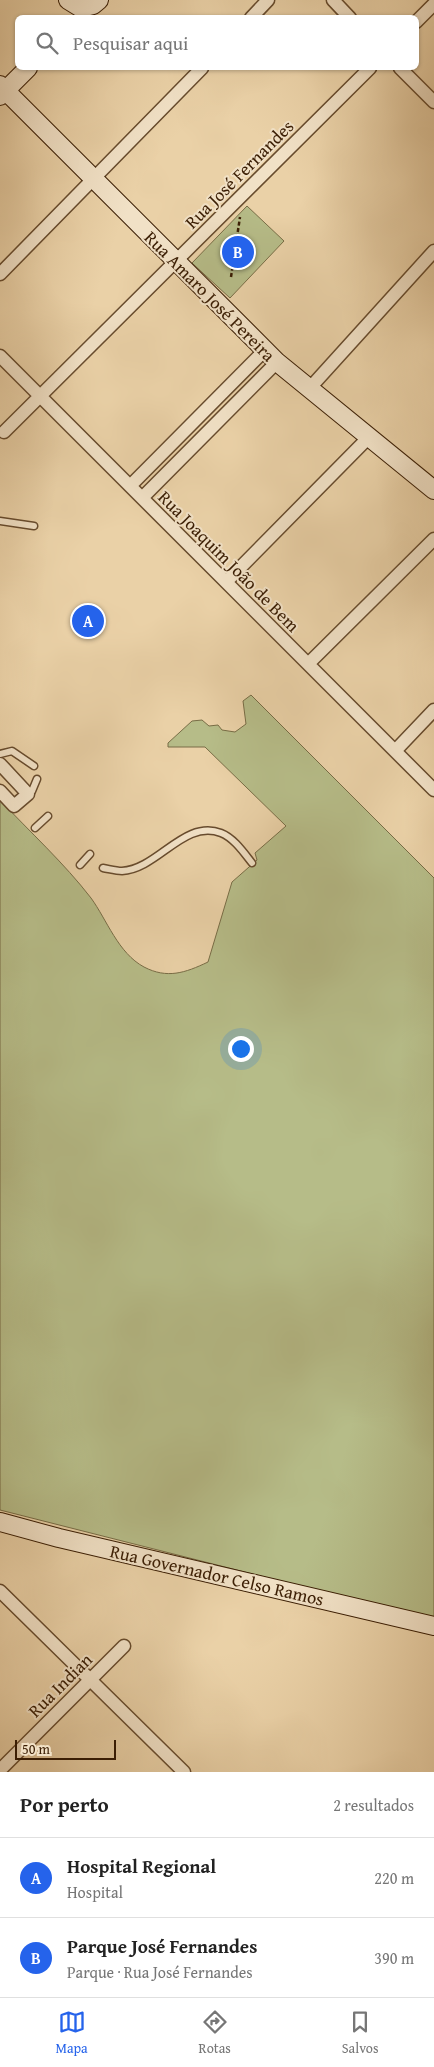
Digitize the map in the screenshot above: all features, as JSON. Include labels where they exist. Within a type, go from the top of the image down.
[{"type":"main road","points":[[68,0],[75,6],[87,8]]},
{"type":"main road","points":[[2,91],[26,70]]},
{"type":"main road","name":"Rua Amaro José Pereira","points":[[2,91],[271,356],[434,490]]},
{"type":"main road","name":"Rua Governador Celso Ramos","points":[[0,1522],[59,1538],[434,1626]]},
{"type":"street","points":[[254,15],[268,0]]},
{"type":"street","points":[[333,0],[347,15]]},
{"type":"street","points":[[419,19],[434,4]]},
{"type":"street","points":[[0,274],[200,70]]},
{"type":"street","name":"Rua José Fernandes","points":[[4,432],[368,70]]},
{"type":"street","points":[[402,70],[434,102]]},
{"type":"street","points":[[309,389],[434,251]]},
{"type":"street","name":"Rua Joaquim João de Bem","points":[[0,356],[434,790]]},
{"type":"street","points":[[130,486],[271,356]]},
{"type":"street","points":[[142,498],[271,356]]},
{"type":"street","points":[[226,582],[369,438]]},
{"type":"street","points":[[308,664],[434,539]]},
{"type":"street","points":[[395,751],[434,710]]},
{"type":"street","points":[[0,764],[28,794],[14,806],[0,791]]},
{"type":"street","points":[[0,1591],[184,1772]]},
{"type":"street","name":"Rua Indian","points":[[0,1770],[124,1646]]},
{"type":"lane","points":[[0,521],[34,526]]},
{"type":"lane","points":[[0,754],[12,751],[34,766]]},
{"type":"lane","points":[[28,794],[37,780]]},
{"type":"lane","points":[[35,828],[48,816]]},
{"type":"lane","points":[[103,868],[122,871],[136,867],[190,835],[207,830],[223,834],[235,843],[252,863]]},
{"type":"lane","points":[[80,865],[90,854]]},
{"type":"path","points":[[231,277],[243,194]]},
{"type":"green space","points":[[247,206],[284,241],[230,298],[192,263]]},
{"type":"green space","points":[[251,695],[434,878],[434,1620],[0,1510],[0,800],[81,885],[120,945],[135,961],[152,971],[168,974],[184,972],[200,966],[208,962],[232,882],[257,860],[255,853],[286,826],[205,747],[168,747],[168,743],[192,721],[202,720],[209,726],[218,725],[222,730],[235,732],[246,724],[243,701]]},
{"type":"place","name":"Parque José Fernandes","points":[[238,252]]},
{"type":"place","name":"Hospital Regional","points":[[88,621]]}]
